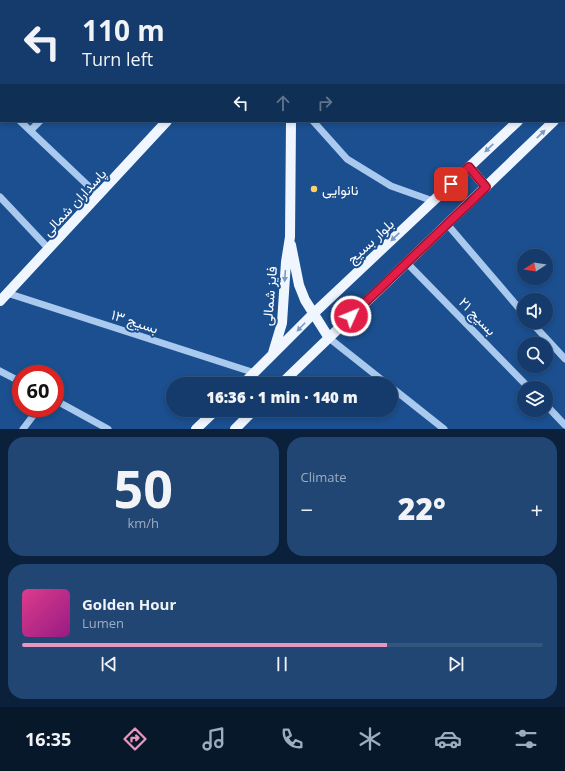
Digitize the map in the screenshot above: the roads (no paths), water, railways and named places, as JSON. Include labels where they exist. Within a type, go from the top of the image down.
[{"type":"main road","name":"پاسداران شمالی","points":[[0,301],[166,122]]},
{"type":"main road","name":"فایز شمالی","points":[[272,357],[282,323],[290,237],[291,122]]},
{"type":"main road","name":"بلوار بسیج","points":[[251,377],[313,314],[517,122]]},
{"type":"main road","points":[[288,377],[553,122]]},
{"type":"main road","points":[[469,167],[486,187]]},
{"type":"main road","name":"فایز شمالی","points":[[290,237],[299,286],[313,314],[329,338]]},
{"type":"main road","points":[[196,429],[209,417]]},
{"type":"main road","points":[[235,429],[247,417]]},
{"type":"street","points":[[21,122],[99,196]]},
{"type":"street","points":[[31,130],[39,122]]},
{"type":"street","points":[[314,122],[347,159],[391,186],[433,201]]},
{"type":"street","points":[[0,197],[49,249]]},
{"type":"street","points":[[447,224],[517,306]]},
{"type":"street","name":"بسیج ۲۱","points":[[407,263],[522,381]]},
{"type":"street","name":"بسیج ۱۳","points":[[7,293],[255,373]]},
{"type":"street","points":[[537,329],[565,359]]},
{"type":"street","points":[[329,338],[378,377]]},
{"type":"street","points":[[0,371],[12,377]]},
{"type":"street","points":[[398,393],[444,429]]},
{"type":"street","points":[[64,405],[108,429]]},
{"type":"street","points":[[553,412],[565,425]]},
{"type":"street","points":[[24,429],[33,417]]},
{"type":"place","name":"نانوایی","points":[[314,189]]}]
